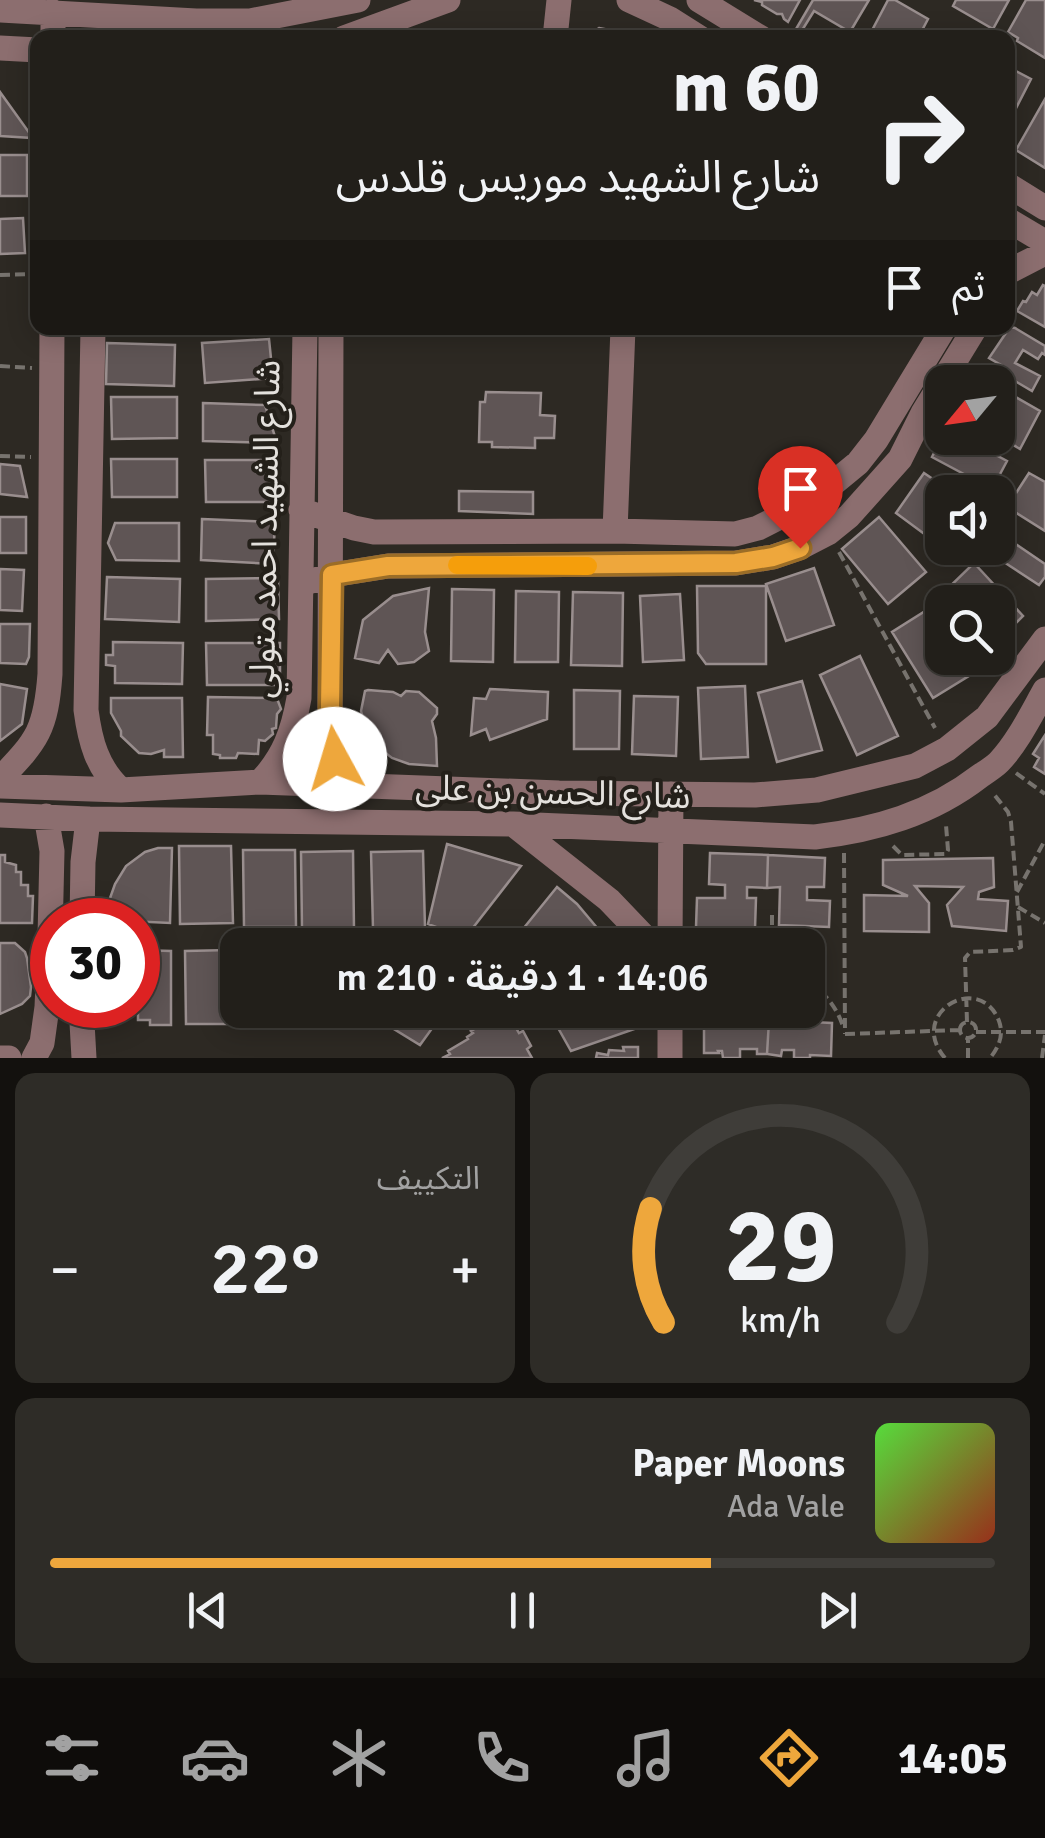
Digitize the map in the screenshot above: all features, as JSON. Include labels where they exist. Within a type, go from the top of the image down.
[{"type":"street","points":[[0,10],[53,24],[250,22],[358,0]]},
{"type":"street","points":[[366,30],[448,0]]},
{"type":"street","points":[[556,30],[560,0]]},
{"type":"street","points":[[629,0],[687,30]]},
{"type":"street","points":[[699,0],[748,30]]},
{"type":"street","points":[[0,48],[30,50]]},
{"type":"street","points":[[1015,189],[1045,208]]},
{"type":"street","points":[[1015,224],[1045,242]]},
{"type":"street","points":[[1015,267],[1045,253]]},
{"type":"street","points":[[0,782],[28,750],[48,705],[52,335]]},
{"type":"street","points":[[93,335],[86,710],[89,737],[99,762],[121,790]]},
{"type":"street","name":"شارع الشهيد احمد متولي","points":[[260,782],[285,750],[299,698],[305,335]]},
{"type":"street","name":"شارع الشهيد احمد متولي","points":[[331,335],[330,707],[335,759],[343,784]]},
{"type":"street","points":[[615,532],[623,335]]},
{"type":"street","points":[[301,510],[374,532],[735,534],[758,528],[784,517],[835,484],[858,463],[940,335]]},
{"type":"street","points":[[301,584],[362,568],[736,563],[800,548],[849,516],[900,459],[970,335]]},
{"type":"street","points":[[735,534],[736,563]]},
{"type":"street","name":"شارع الحسن بن على","points":[[0,782],[121,790],[260,782],[559,793],[755,794],[817,790],[915,766],[947,750],[987,717],[1045,639]]},
{"type":"street","name":"شارع الحسن بن على","points":[[0,815],[513,824],[815,837],[844,834],[894,822],[939,802],[989,769],[1025,725],[1045,690]]},
{"type":"street","points":[[670,928],[671,794]]},
{"type":"street","points":[[34,1058],[42,1044],[49,954],[52,851],[46,816]]},
{"type":"street","points":[[82,898],[88,819]]},
{"type":"street","points":[[513,824],[609,900],[636,928]]},
{"type":"street","points":[[82,1028],[84,1058]]},
{"type":"street","points":[[670,1028],[670,1058]]},
{"type":"street","points":[[0,1058],[9,1058]]},
{"type":"path","points":[[0,275],[30,274]]},
{"type":"path","points":[[0,366],[52,369]]},
{"type":"path","points":[[0,456],[51,458]]},
{"type":"path","points":[[828,533],[947,750]]},
{"type":"path","points":[[989,769],[1045,794]]},
{"type":"path","points":[[967,1022],[965,958],[970,952],[1021,947],[1008,812],[989,769]]},
{"type":"path","points":[[879,826],[902,854],[946,854],[947,828],[939,802]]},
{"type":"path","points":[[844,834],[846,1034]]},
{"type":"path","points":[[1017,892],[1045,840]]},
{"type":"path","points":[[1035,858],[1045,864]]},
{"type":"path","points":[[1018,907],[1045,923]]},
{"type":"path","points":[[772,916],[772,928]]},
{"type":"path","points":[[825,996],[837,1010],[846,1034]]},
{"type":"path","points":[[945,1058],[936,1046],[933,1031],[938,1015],[943,1008],[966,998],[984,1002],[1000,1023],[998,1047],[990,1058]]},
{"type":"path","points":[[960,1030],[967,1022]]},
{"type":"path","points":[[967,1022],[974,1025],[976,1032]]},
{"type":"path","points":[[846,1034],[960,1030]]},
{"type":"path","points":[[960,1030],[968,1038]]},
{"type":"path","points":[[968,1038],[976,1032],[1045,1034],[1042,1058]]},
{"type":"path","points":[[968,1038],[968,1058]]},
{"type":"building","points":[[754,0],[800,0],[788,22],[782,14]]},
{"type":"building","points":[[813,0],[869,0],[851,30],[814,11],[802,30],[796,29]]},
{"type":"building","points":[[888,0],[895,0],[928,19],[922,30],[872,30]]},
{"type":"building","points":[[956,0],[1009,0],[993,29],[953,6]]},
{"type":"building","points":[[1026,0],[1045,0],[1045,58],[1017,41],[1015,30],[1009,30]]},
{"type":"building","points":[[1015,71],[1031,79],[1015,110]]},
{"type":"building","points":[[0,92],[30,138],[0,136]]},
{"type":"building","points":[[1045,99],[1045,168],[1016,150]]},
{"type":"building","points":[[0,155],[27,155],[27,196],[0,196]]},
{"type":"building","points":[[23,218],[25,253],[0,254],[0,219]]},
{"type":"building","points":[[1045,286],[1045,327],[1017,311]]},
{"type":"building","points":[[1015,328],[1045,346],[1045,355],[1042,353],[1038,359],[1023,350],[1015,363],[1040,376],[1032,391],[1015,381],[1015,365],[1001,365],[989,358],[1005,335],[1015,335]]},
{"type":"building","points":[[269,339],[273,378],[205,383],[202,343]]},
{"type":"building","points":[[107,343],[175,345],[174,386],[106,384]]},
{"type":"building","points":[[486,392],[541,393],[540,415],[555,416],[554,438],[535,438],[535,448],[492,447],[492,442],[479,442],[480,402],[485,402]]},
{"type":"building","points":[[111,397],[177,397],[177,438],[112,439]]},
{"type":"building","points":[[1015,397],[1040,411],[1020,449],[1015,446]]},
{"type":"building","points":[[203,403],[265,405],[277,443],[203,441]]},
{"type":"building","points":[[996,455],[1007,461],[1000,475],[966,475],[932,457]]},
{"type":"building","points":[[111,459],[177,459],[177,497],[112,497]]},
{"type":"building","points":[[205,460],[276,460],[276,502],[206,502]]},
{"type":"building","points":[[0,464],[20,466],[27,497],[0,494]]},
{"type":"building","points":[[924,473],[927,475],[925,534],[896,513]]},
{"type":"building","points":[[1029,473],[1045,482],[1045,531],[1015,512],[1015,495]]},
{"type":"building","points":[[459,491],[533,492],[533,514],[459,511]]},
{"type":"building","points":[[0,517],[26,517],[26,553],[0,553]]},
{"type":"building","points":[[879,517],[926,572],[888,604],[842,549]]},
{"type":"building","points":[[202,519],[275,522],[273,564],[201,560]]},
{"type":"building","points":[[115,523],[179,523],[179,561],[116,560],[108,543]]},
{"type":"building","points":[[1015,544],[1045,564],[1045,577],[1039,585],[1008,565],[1015,565]]},
{"type":"building","points":[[976,565],[994,585],[951,585]]},
{"type":"building","points":[[814,568],[834,625],[786,641],[766,584]]},
{"type":"building","points":[[0,569],[24,570],[22,611],[0,610]]},
{"type":"building","points":[[107,577],[180,579],[179,622],[105,619]]},
{"type":"building","points":[[278,578],[279,619],[206,621],[206,579]]},
{"type":"building","points":[[697,586],[766,586],[766,664],[706,664],[698,653]]},
{"type":"building","points":[[429,588],[425,632],[429,651],[414,662],[398,664],[388,650],[379,663],[355,658],[363,620],[393,596]]},
{"type":"building","points":[[452,589],[494,590],[493,662],[451,661]]},
{"type":"building","points":[[516,591],[559,592],[558,662],[515,662]]},
{"type":"building","points":[[573,592],[623,593],[622,666],[571,665]]},
{"type":"building","points":[[680,594],[684,660],[643,662],[640,596]]},
{"type":"building","points":[[1015,607],[1023,616],[1015,624]]},
{"type":"building","points":[[925,611],[925,675],[970,675],[933,698],[892,632]]},
{"type":"building","points":[[0,624],[30,624],[26,664],[0,663]]},
{"type":"building","points":[[113,642],[183,643],[182,684],[115,683],[115,666],[106,665],[106,655],[113,655]]},
{"type":"building","points":[[206,643],[280,643],[280,685],[207,685]]},
{"type":"building","points":[[860,656],[898,736],[857,755],[820,675]]},
{"type":"building","points":[[802,681],[822,750],[777,762],[758,693]]},
{"type":"building","points":[[0,684],[27,689],[22,724],[0,741]]},
{"type":"building","points":[[745,686],[748,757],[701,759],[698,688]]},
{"type":"building","points":[[490,689],[548,692],[547,719],[490,740],[486,729],[471,735],[474,698],[486,699]]},
{"type":"building","points":[[368,690],[401,696],[406,691],[419,692],[437,708],[432,721],[437,766],[409,764],[378,747],[361,711]]},
{"type":"building","points":[[574,690],[620,691],[619,749],[574,749]]},
{"type":"building","points":[[634,696],[678,697],[676,756],[632,754]]},
{"type":"building","points":[[208,697],[276,698],[281,709],[276,728],[265,741],[259,740],[258,754],[238,753],[236,758],[220,758],[213,754],[213,735],[207,735]]},
{"type":"building","points":[[111,698],[182,698],[183,757],[164,757],[164,750],[139,753],[121,736],[111,713]]},
{"type":"building","points":[[1045,735],[1045,774],[1034,767],[1039,758],[1033,754]]},
{"type":"building","points":[[447,844],[521,866],[473,928],[439,928],[428,924]]},
{"type":"building","points":[[179,846],[231,846],[233,923],[180,924]]},
{"type":"building","points":[[172,848],[170,923],[160,923],[160,898],[110,898],[126,866],[145,852]]},
{"type":"building","points":[[243,850],[295,850],[296,927],[244,927]]},
{"type":"building","points":[[353,851],[354,928],[302,928],[301,852]]},
{"type":"building","points":[[423,851],[425,928],[373,928],[371,852]]},
{"type":"building","points":[[710,853],[768,855],[767,888],[747,887],[747,898],[756,898],[755,928],[696,927],[697,898],[725,898],[725,885],[709,884]]},
{"type":"building","points":[[0,855],[5,855],[5,862],[16,865],[16,872],[21,872],[21,885],[28,885],[28,896],[33,898],[30,923],[0,923]]},
{"type":"building","points":[[768,855],[825,858],[824,887],[807,887],[807,900],[830,901],[829,927],[779,925],[780,887],[767,888]]},
{"type":"building","points":[[993,858],[994,887],[979,892],[978,899],[1008,901],[1006,931],[952,926],[947,905],[963,887],[915,886],[929,903],[929,932],[864,931],[864,895],[908,896],[883,885],[883,860]]},
{"type":"building","points":[[557,887],[597,928],[524,928]]},
{"type":"building","points":[[0,943],[15,943],[27,958],[30,996],[0,1014]]},
{"type":"building","points":[[220,950],[220,1024],[186,1024],[185,951]]},
{"type":"building","points":[[160,951],[171,951],[171,1025],[160,1025]]},
{"type":"building","points":[[825,1023],[832,1023],[831,1056],[794,1058],[794,1050],[782,1050],[781,1056],[767,1054],[769,1028],[825,1028]]},
{"type":"building","points":[[392,1028],[432,1028],[420,1045]]},
{"type":"building","points":[[558,1028],[637,1028],[571,1051]]},
{"type":"building","points":[[704,1028],[769,1028],[767,1054],[757,1054],[757,1049],[740,1049],[740,1058],[723,1058],[722,1051],[704,1053]]},
{"type":"building","points":[[471,1031],[523,1031],[532,1058],[442,1058],[468,1039]]},
{"type":"building","points":[[623,1047],[638,1047],[638,1058],[596,1058],[597,1053],[608,1055],[609,1050],[624,1051]]},
{"type":"slow traffic","points":[[457,565],[588,566]]},
{"type":"route","points":[[335,759],[330,707],[332,575],[362,568],[438,564],[736,563],[800,548]]}]
